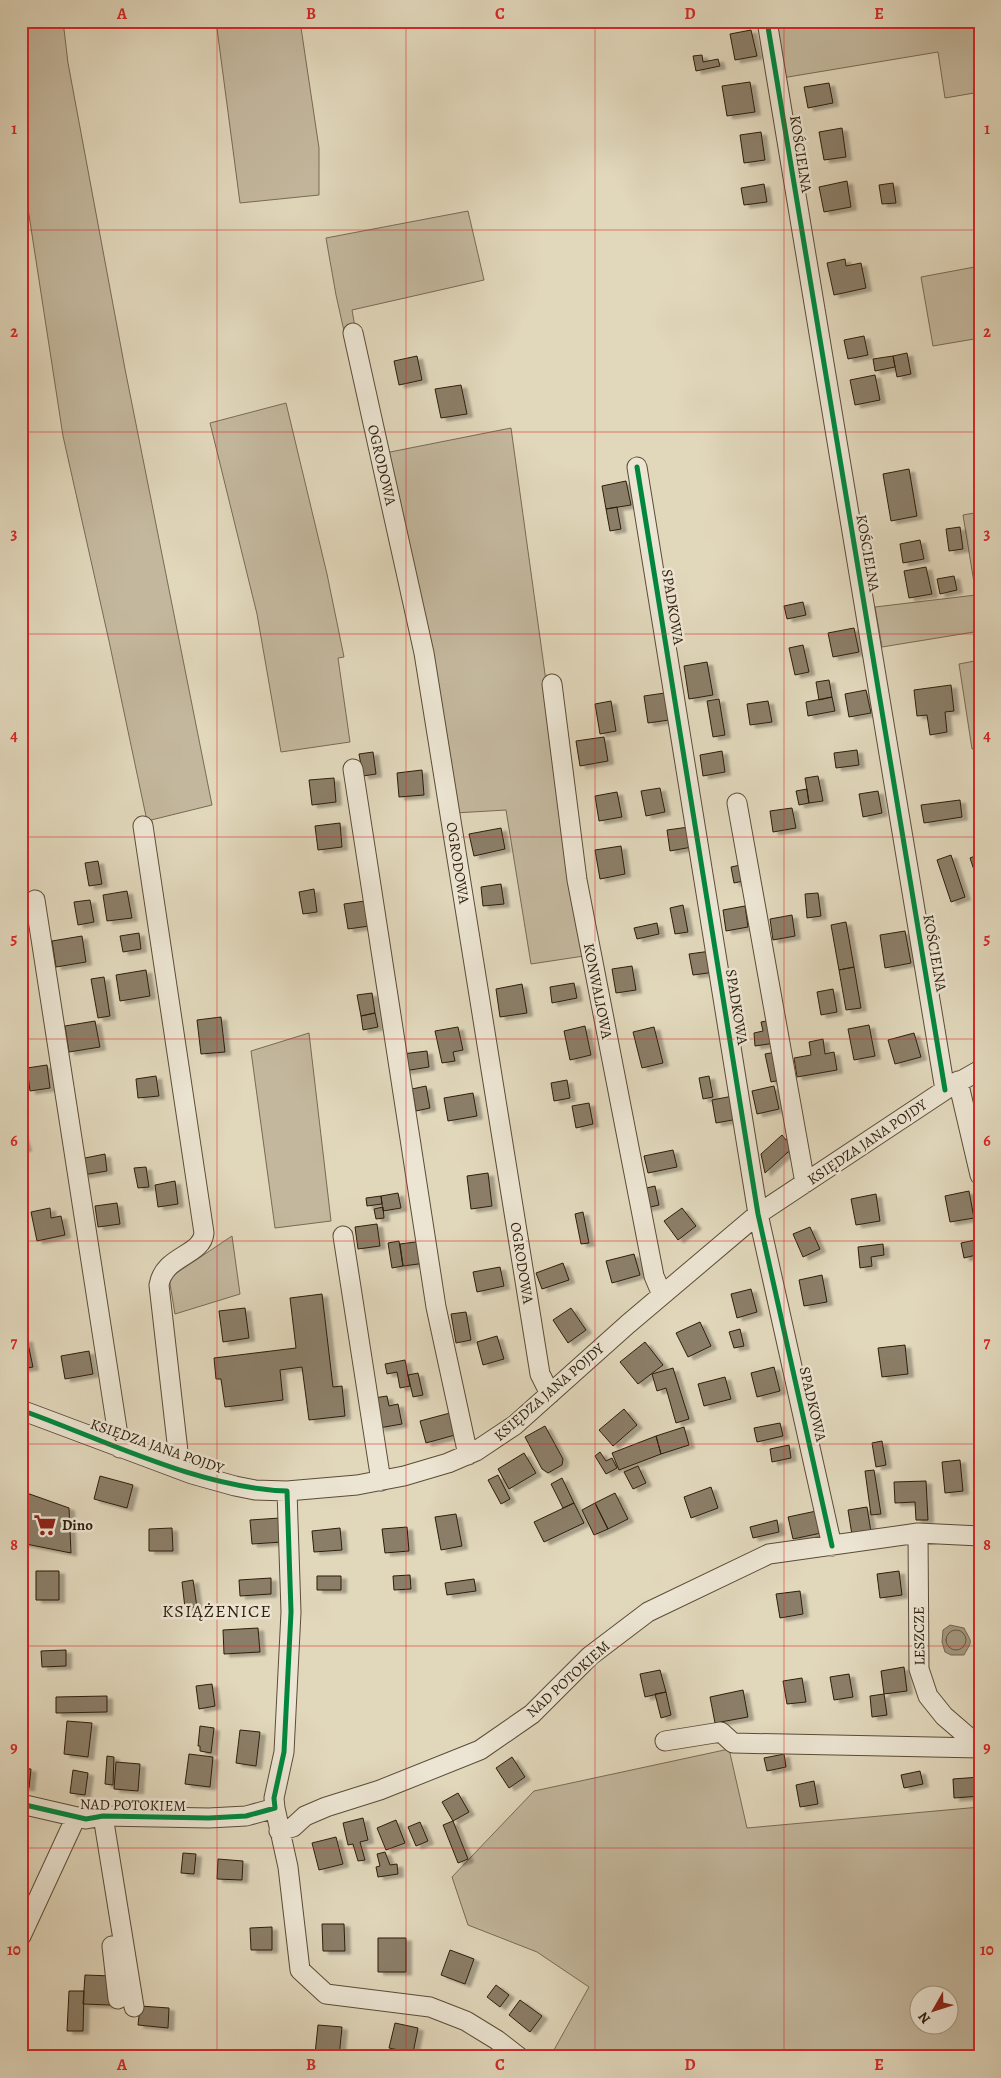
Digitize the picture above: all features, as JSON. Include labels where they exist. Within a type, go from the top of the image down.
[{"type":"street","name":"KOŚCIELNA","points":[[767,21],[952,1085],[980,1175]]},
{"type":"street","name":"OGRODOWA","points":[[353,333],[424,653],[540,1374],[550,1394]]},
{"type":"street","name":"SPADKOWA","points":[[637,467],[758,1214],[832,1546]]},
{"type":"street","name":"KONWALIOWA","points":[[552,684],[577,880],[654,1276],[662,1295]]},
{"type":"street","points":[[352,769],[436,1307],[468,1455]]},
{"type":"street","points":[[737,803],[805,1183]]},
{"type":"street","points":[[143,826],[204,1233],[200,1244],[173,1262],[164,1272],[159,1285],[180,1469]]},
{"type":"street","points":[[35,900],[120,1448]]},
{"type":"street","name":"KSIĘDZA JANA POJDY","points":[[21,1410],[180,1469],[235,1486],[262,1490],[287,1491],[339,1487],[381,1481],[426,1470],[468,1455],[502,1435],[758,1214],[952,1085],[980,1070]]},
{"type":"street","points":[[343,1236],[381,1481]]},
{"type":"street","points":[[287,1491],[291,1612],[284,1752],[274,1798],[274,1808],[288,1867],[300,1970],[326,1994],[430,2007],[466,2021],[497,2040],[519,2057]]},
{"type":"street","name":"NAD POTOKIEM","points":[[279,1831],[293,1827],[305,1816],[326,1807],[380,1790],[480,1750],[532,1714],[590,1656],[648,1612],[769,1554],[918,1533],[980,1536]]},
{"type":"street","name":"LESZCZE","points":[[918,1533],[918,1669],[928,1696],[944,1716],[980,1747]]},
{"type":"street","points":[[665,1740],[721,1732],[733,1743],[980,1747]]},
{"type":"street","name":"NAD POTOKIEM","points":[[21,1804],[76,1817],[209,1818],[246,1816],[274,1808]]},
{"type":"street","points":[[21,1936],[76,1817]]},
{"type":"street","points":[[99,1817],[126,2003]]},
{"type":"shaded area","points":[[21,21],[63,21],[68,63],[125,369],[212,805],[147,821],[63,436],[21,163]]},
{"type":"shaded area","points":[[216,21],[300,21],[319,148],[319,195],[240,203]]},
{"type":"shaded area","points":[[774,21],[980,21],[980,92],[945,98],[938,52],[782,78]]},
{"type":"shaded area","points":[[468,211],[484,280],[352,310],[355,327],[344,331],[326,238]]},
{"type":"shaded area","points":[[980,266],[980,338],[933,346],[921,277]]},
{"type":"shaded area","points":[[286,403],[327,574],[344,657],[338,658],[350,742],[281,752],[257,614],[210,423]]},
{"type":"shaded area","points":[[511,428],[584,956],[531,964],[506,810],[455,813],[385,453]]},
{"type":"shaded area","points":[[980,512],[980,631],[882,647],[875,607],[976,595],[963,515]]},
{"type":"shaded area","points":[[980,660],[980,748],[972,749],[959,664]]},
{"type":"shaded area","points":[[309,1033],[331,1221],[275,1228],[251,1051]]},
{"type":"shaded area","points":[[232,1236],[240,1294],[175,1314],[169,1278]]},
{"type":"shaded area","points":[[729,1749],[747,1828],[980,1807],[980,2057],[550,2057],[589,1987],[537,1952],[468,1925],[452,1877],[534,1791]]},
{"type":"water","points":[[950,1625],[964,1628],[970,1639],[970,1644],[964,1655],[951,1655],[945,1652],[942,1642],[943,1630]]},
{"type":"building","points":[[751,30],[757,56],[735,60],[730,34]]},
{"type":"building","points":[[702,55],[703,62],[718,59],[720,66],[696,71],[693,56]]},
{"type":"building","points":[[750,82],[755,112],[727,116],[722,86]]},
{"type":"building","points":[[829,83],[833,103],[808,108],[804,87]]},
{"type":"building","points":[[842,128],[846,157],[824,160],[819,132]]},
{"type":"building","points":[[761,132],[765,160],[744,163],[740,135]]},
{"type":"building","points":[[847,181],[851,207],[824,212],[819,187]]},
{"type":"building","points":[[893,183],[896,203],[882,204],[879,185]]},
{"type":"building","points":[[764,184],[767,202],[744,205],[741,188]]},
{"type":"building","points":[[845,259],[846,266],[861,263],[866,288],[834,295],[827,263]]},
{"type":"building","points":[[864,336],[868,355],[848,359],[844,340]]},
{"type":"building","points":[[907,353],[911,374],[897,377],[893,356]]},
{"type":"building","points":[[417,356],[422,380],[399,385],[394,361]]},
{"type":"building","points":[[893,356],[895,367],[875,371],[873,359]]},
{"type":"building","points":[[875,375],[880,400],[855,405],[850,380]]},
{"type":"building","points":[[461,385],[467,414],[441,418],[435,389]]},
{"type":"building","points":[[909,469],[917,516],[891,521],[883,474]]},
{"type":"building","points":[[626,481],[631,505],[606,509],[602,486]]},
{"type":"building","points":[[617,507],[621,529],[610,531],[606,509]]},
{"type":"building","points":[[960,527],[963,549],[949,551],[946,529]]},
{"type":"building","points":[[920,540],[924,559],[903,563],[900,544]]},
{"type":"building","points":[[926,567],[932,594],[909,598],[904,571]]},
{"type":"building","points":[[954,576],[957,590],[940,594],[937,579]]},
{"type":"building","points":[[803,602],[806,615],[787,619],[784,606]]},
{"type":"building","points":[[854,628],[859,652],[833,657],[828,633]]},
{"type":"building","points":[[803,645],[809,672],[795,675],[789,648]]},
{"type":"building","points":[[707,662],[713,695],[689,699],[684,666]]},
{"type":"building","points":[[829,680],[832,697],[819,700],[816,682]]},
{"type":"building","points":[[951,685],[954,711],[945,712],[947,732],[930,735],[927,715],[917,716],[914,690]]},
{"type":"building","points":[[866,690],[871,713],[849,717],[845,694]]},
{"type":"building","points":[[665,693],[669,720],[648,723],[644,696]]},
{"type":"building","points":[[832,697],[835,711],[808,716],[806,702]]},
{"type":"building","points":[[719,699],[725,735],[713,737],[707,701]]},
{"type":"building","points":[[611,701],[616,731],[600,734],[595,704]]},
{"type":"building","points":[[768,701],[772,722],[750,725],[747,704]]},
{"type":"building","points":[[604,737],[608,761],[580,766],[576,741]]},
{"type":"building","points":[[857,750],[859,765],[836,768],[834,753]]},
{"type":"building","points":[[722,751],[725,772],[703,776],[700,755]]},
{"type":"building","points":[[373,752],[376,774],[363,776],[359,754]]},
{"type":"building","points":[[422,770],[424,795],[399,797],[397,773]]},
{"type":"building","points":[[818,776],[823,801],[809,803],[805,778]]},
{"type":"building","points":[[334,778],[336,802],[312,805],[309,780]]},
{"type":"building","points":[[660,788],[665,812],[646,816],[641,791]]},
{"type":"building","points":[[807,789],[809,803],[799,805],[796,791]]},
{"type":"building","points":[[878,791],[882,813],[863,817],[859,794]]},
{"type":"building","points":[[617,792],[622,817],[599,821],[595,796]]},
{"type":"building","points":[[960,800],[962,817],[924,823],[921,805]]},
{"type":"building","points":[[792,808],[796,828],[773,832],[770,811]]},
{"type":"building","points":[[340,823],[342,847],[318,850],[315,826]]},
{"type":"building","points":[[689,827],[692,847],[670,851],[667,830]]},
{"type":"building","points":[[501,828],[505,849],[474,856],[469,834]]},
{"type":"building","points":[[621,846],[625,874],[600,879],[595,850]]},
{"type":"building","points":[[980,854],[980,874],[976,876],[970,858]]},
{"type":"building","points":[[951,855],[965,897],[951,902],[937,860]]},
{"type":"building","points":[[98,861],[102,884],[89,886],[85,863]]},
{"type":"building","points":[[745,864],[748,880],[734,883],[731,867]]},
{"type":"building","points":[[501,884],[504,904],[483,906],[481,887]]},
{"type":"building","points":[[314,889],[317,912],[303,914],[299,892]]},
{"type":"building","points":[[127,891],[132,918],[107,921],[103,895]]},
{"type":"building","points":[[818,893],[821,916],[807,918],[805,894]]},
{"type":"building","points":[[90,900],[94,922],[78,925],[74,902]]},
{"type":"building","points":[[365,901],[369,926],[348,929],[344,904]]},
{"type":"building","points":[[683,905],[688,932],[675,934],[670,908]]},
{"type":"building","points":[[980,905],[980,921],[975,907]]},
{"type":"building","points":[[745,906],[748,927],[726,931],[723,910]]},
{"type":"building","points":[[792,915],[795,936],[773,940],[770,919]]},
{"type":"building","points":[[846,922],[854,967],[839,970],[831,925]]},
{"type":"building","points":[[657,923],[659,934],[637,939],[634,928]]},
{"type":"building","points":[[905,931],[911,963],[885,968],[880,935]]},
{"type":"building","points":[[139,933],[141,949],[123,952],[120,936]]},
{"type":"building","points":[[82,936],[86,962],[56,967],[52,941]]},
{"type":"building","points":[[711,951],[715,972],[693,975],[689,954]]},
{"type":"building","points":[[632,966],[636,990],[616,993],[612,969]]},
{"type":"building","points":[[854,967],[861,1008],[846,1010],[839,970]]},
{"type":"building","points":[[146,970],[150,996],[120,1001],[116,975]]},
{"type":"building","points":[[104,977],[110,1016],[98,1018],[91,979]]},
{"type":"building","points":[[574,983],[577,998],[552,1003],[550,987]]},
{"type":"building","points":[[522,984],[527,1013],[500,1017],[496,989]]},
{"type":"building","points":[[833,989],[837,1012],[821,1015],[817,992]]},
{"type":"building","points":[[372,993],[375,1013],[361,1016],[357,995]]},
{"type":"building","points":[[375,1013],[378,1027],[363,1030],[361,1016]]},
{"type":"building","points":[[221,1017],[225,1052],[201,1054],[197,1020]]},
{"type":"building","points":[[772,1020],[775,1043],[755,1046],[754,1033],[763,1031],[761,1022]]},
{"type":"building","points":[[95,1021],[100,1047],[69,1052],[65,1026]]},
{"type":"building","points":[[869,1025],[875,1056],[854,1060],[848,1029]]},
{"type":"building","points":[[585,1026],[591,1055],[570,1060],[564,1031]]},
{"type":"building","points":[[458,1027],[463,1050],[453,1052],[455,1061],[442,1063],[435,1031]]},
{"type":"building","points":[[654,1027],[663,1063],[642,1068],[633,1032]]},
{"type":"building","points":[[914,1033],[921,1057],[895,1064],[888,1040]]},
{"type":"building","points":[[823,1039],[825,1054],[834,1052],[837,1070],[797,1077],[794,1058],[811,1055],[809,1042]]},
{"type":"building","points":[[427,1051],[429,1067],[404,1071],[402,1054]]},
{"type":"building","points":[[776,1052],[781,1080],[771,1082],[765,1054]]},
{"type":"building","points":[[47,1065],[50,1088],[30,1091],[27,1068]]},
{"type":"building","points":[[156,1076],[159,1096],[138,1098],[136,1079]]},
{"type":"building","points":[[709,1076],[713,1097],[703,1099],[699,1078]]},
{"type":"building","points":[[567,1080],[570,1098],[554,1101],[551,1083]]},
{"type":"building","points":[[426,1086],[430,1108],[416,1111],[412,1089]]},
{"type":"building","points":[[774,1086],[779,1109],[757,1114],[752,1091]]},
{"type":"building","points":[[473,1093],[477,1116],[448,1121],[444,1098]]},
{"type":"building","points":[[733,1096],[738,1119],[716,1123],[712,1100]]},
{"type":"building","points":[[589,1103],[593,1124],[576,1128],[572,1106]]},
{"type":"building","points":[[21,1131],[26,1148],[21,1149]]},
{"type":"building","points":[[782,1135],[786,1140],[793,1138],[795,1151],[788,1152],[765,1173],[761,1154]]},
{"type":"building","points":[[673,1150],[677,1167],[648,1173],[644,1156]]},
{"type":"building","points":[[105,1154],[107,1171],[83,1175],[80,1159]]},
{"type":"building","points":[[146,1167],[149,1187],[138,1188],[134,1168]]},
{"type":"building","points":[[488,1173],[492,1206],[471,1209],[467,1176]]},
{"type":"building","points":[[175,1181],[178,1204],[158,1207],[155,1185]]},
{"type":"building","points":[[655,1186],[659,1205],[646,1208],[642,1189]]},
{"type":"building","points":[[969,1191],[974,1218],[950,1222],[945,1196]]},
{"type":"building","points":[[398,1193],[401,1208],[383,1211],[381,1196]]},
{"type":"building","points":[[876,1194],[880,1221],[856,1225],[851,1199]]},
{"type":"building","points":[[381,1196],[382,1204],[367,1206],[366,1198]]},
{"type":"building","points":[[117,1203],[120,1224],[98,1227],[95,1206]]},
{"type":"building","points":[[383,1207],[384,1218],[376,1219],[374,1209]]},
{"type":"building","points":[[50,1208],[51,1218],[61,1216],[65,1235],[37,1241],[31,1212]]},
{"type":"building","points":[[682,1208],[696,1226],[678,1240],[664,1221]]},
{"type":"building","points":[[583,1212],[589,1243],[581,1244],[575,1214]]},
{"type":"building","points":[[377,1224],[380,1246],[358,1249],[355,1227]]},
{"type":"building","points":[[810,1227],[820,1249],[803,1257],[793,1234]]},
{"type":"building","points":[[980,1239],[980,1254],[964,1258],[961,1243]]},
{"type":"building","points":[[399,1241],[403,1266],[392,1268],[388,1243]]},
{"type":"building","points":[[423,1241],[426,1263],[403,1266],[400,1244]]},
{"type":"building","points":[[883,1244],[884,1255],[871,1257],[872,1266],[860,1268],[858,1247]]},
{"type":"building","points":[[634,1254],[640,1275],[612,1283],[606,1261]]},
{"type":"building","points":[[563,1263],[569,1280],[542,1289],[536,1273]]},
{"type":"building","points":[[500,1267],[504,1286],[477,1292],[473,1272]]},
{"type":"building","points":[[822,1275],[827,1302],[804,1306],[799,1280]]},
{"type":"building","points":[[751,1289],[757,1312],[737,1318],[731,1294]]},
{"type":"building","points":[[322,1294],[333,1387],[342,1386],[345,1416],[309,1420],[302,1367],[280,1370],[283,1400],[225,1407],[221,1379],[216,1379],[214,1358],[296,1348],[290,1298]]},
{"type":"building","points":[[245,1308],[249,1338],[223,1342],[219,1311]]},
{"type":"building","points":[[571,1308],[586,1330],[568,1343],[553,1320]]},
{"type":"building","points":[[466,1312],[471,1340],[456,1343],[451,1314]]},
{"type":"building","points":[[700,1322],[711,1346],[688,1357],[676,1333]]},
{"type":"building","points":[[740,1329],[744,1346],[734,1348],[729,1332]]},
{"type":"building","points":[[497,1336],[504,1359],[483,1365],[477,1342]]},
{"type":"building","points":[[27,1339],[33,1367],[21,1369],[21,1340]]},
{"type":"building","points":[[645,1342],[663,1365],[638,1384],[620,1362]]},
{"type":"building","points":[[905,1345],[908,1374],[882,1377],[878,1348]]},
{"type":"building","points":[[89,1351],[93,1374],[65,1379],[61,1356]]},
{"type":"building","points":[[405,1360],[410,1386],[400,1388],[397,1372],[387,1374],[385,1364]]},
{"type":"building","points":[[774,1367],[780,1391],[757,1397],[751,1373]]},
{"type":"building","points":[[673,1368],[689,1419],[676,1423],[666,1388],[657,1391],[652,1374]]},
{"type":"building","points":[[418,1373],[423,1395],[413,1397],[408,1375]]},
{"type":"building","points":[[725,1377],[731,1399],[704,1406],[698,1384]]},
{"type":"building","points":[[387,1396],[389,1406],[398,1404],[402,1424],[379,1428],[374,1398]]},
{"type":"building","points":[[624,1409],[637,1425],[613,1446],[599,1430]]},
{"type":"building","points":[[450,1413],[455,1435],[426,1443],[420,1421]]},
{"type":"building","points":[[780,1423],[783,1436],[757,1442],[754,1428]]},
{"type":"building","points":[[545,1426],[563,1459],[562,1465],[548,1473],[542,1469],[525,1437]]},
{"type":"building","points":[[684,1427],[689,1445],[661,1454],[656,1436]]},
{"type":"building","points":[[656,1436],[661,1454],[619,1470],[612,1453]]},
{"type":"building","points":[[882,1441],[886,1465],[876,1467],[872,1443]]},
{"type":"building","points":[[789,1445],[791,1458],[772,1462],[770,1449]]},
{"type":"building","points":[[600,1452],[606,1461],[612,1458],[617,1468],[606,1474],[595,1456]]},
{"type":"building","points":[[524,1453],[536,1473],[509,1489],[498,1469]]},
{"type":"building","points":[[960,1460],[963,1491],[945,1493],[942,1462]]},
{"type":"building","points":[[638,1466],[646,1483],[633,1489],[624,1472]]},
{"type":"building","points":[[874,1470],[881,1514],[871,1515],[865,1471]]},
{"type":"building","points":[[498,1475],[510,1499],[501,1504],[488,1480]]},
{"type":"building","points":[[100,1476],[133,1485],[127,1508],[94,1499]]},
{"type":"building","points":[[562,1478],[574,1503],[563,1508],[551,1484]]},
{"type":"building","points":[[926,1481],[928,1520],[916,1520],[915,1502],[895,1503],[894,1482]]},
{"type":"building","points":[[711,1487],[718,1508],[691,1518],[684,1497]]},
{"type":"building","name":"Dino","points":[[21,1491],[69,1508],[71,1553],[21,1543]]},
{"type":"building","points":[[615,1493],[628,1519],[608,1529],[595,1503]]},
{"type":"building","points":[[574,1503],[584,1523],[544,1542],[534,1522]]},
{"type":"building","points":[[595,1503],[608,1529],[594,1535],[582,1510]]},
{"type":"building","points":[[867,1507],[871,1532],[852,1535],[848,1510]]},
{"type":"building","points":[[821,1510],[826,1532],[793,1539],[788,1517]]},
{"type":"building","points":[[456,1514],[462,1546],[441,1550],[435,1517]]},
{"type":"building","points":[[280,1518],[282,1542],[252,1544],[250,1520]]},
{"type":"building","points":[[777,1520],[779,1532],[753,1538],[750,1527]]},
{"type":"building","points":[[407,1527],[409,1551],[385,1553],[382,1529]]},
{"type":"building","points":[[172,1528],[173,1551],[149,1551],[149,1529]]},
{"type":"building","points":[[340,1528],[342,1550],[314,1552],[312,1531]]},
{"type":"building","points":[[36,1571],[59,1571],[59,1600],[36,1600]]},
{"type":"building","points":[[899,1571],[902,1595],[880,1598],[877,1574]]},
{"type":"building","points":[[410,1575],[411,1589],[394,1590],[393,1576]]},
{"type":"building","points":[[317,1576],[341,1576],[341,1590],[317,1590]]},
{"type":"building","points":[[271,1578],[271,1594],[240,1596],[239,1580]]},
{"type":"building","points":[[474,1579],[476,1591],[447,1595],[445,1583]]},
{"type":"building","points":[[193,1580],[197,1607],[185,1608],[182,1582]]},
{"type":"building","points":[[800,1591],[803,1614],[780,1618],[776,1594]]},
{"type":"building","points":[[258,1628],[260,1652],[224,1654],[223,1630]]},
{"type":"building","points":[[66,1650],[66,1666],[42,1667],[41,1651]]},
{"type":"building","points":[[904,1667],[907,1691],[884,1694],[881,1671]]},
{"type":"building","points":[[660,1670],[666,1692],[645,1697],[640,1674]]},
{"type":"building","points":[[849,1674],[853,1697],[834,1700],[830,1677]]},
{"type":"building","points":[[802,1678],[806,1702],[787,1704],[783,1681]]},
{"type":"building","points":[[212,1684],[215,1706],[199,1709],[196,1686]]},
{"type":"building","points":[[743,1690],[748,1717],[715,1723],[710,1697]]},
{"type":"building","points":[[666,1692],[671,1715],[661,1718],[655,1694]]},
{"type":"building","points":[[884,1694],[887,1715],[872,1717],[870,1696]]},
{"type":"building","points":[[107,1696],[107,1712],[56,1713],[56,1697]]},
{"type":"building","points":[[67,1721],[92,1723],[88,1757],[64,1754]]},
{"type":"building","points":[[200,1726],[214,1728],[211,1753],[200,1751],[200,1746],[198,1746]]},
{"type":"building","points":[[240,1730],[260,1732],[256,1766],[236,1763]]},
{"type":"building","points":[[189,1754],[213,1757],[210,1787],[185,1784]]},
{"type":"building","points":[[784,1754],[786,1767],[767,1771],[764,1758]]},
{"type":"building","points":[[107,1756],[114,1757],[113,1785],[105,1784]]},
{"type":"building","points":[[512,1757],[525,1777],[509,1788],[496,1768]]},
{"type":"building","points":[[116,1762],[140,1764],[138,1791],[114,1789]]},
{"type":"building","points":[[21,1768],[31,1769],[29,1788],[21,1787]]},
{"type":"building","points":[[73,1770],[88,1773],[85,1795],[70,1793]]},
{"type":"building","points":[[920,1771],[923,1784],[904,1788],[901,1775]]},
{"type":"building","points":[[980,1777],[980,1796],[954,1798],[953,1779]]},
{"type":"building","points":[[814,1781],[818,1804],[800,1807],[796,1785]]},
{"type":"building","points":[[458,1793],[469,1812],[453,1821],[442,1802]]},
{"type":"building","points":[[363,1818],[368,1840],[360,1842],[365,1860],[358,1861],[353,1844],[348,1845],[343,1823]]},
{"type":"building","points":[[396,1820],[405,1843],[386,1850],[377,1828]]},
{"type":"building","points":[[453,1821],[468,1859],[458,1863],[443,1825]]},
{"type":"building","points":[[420,1822],[428,1841],[416,1846],[408,1827]]},
{"type":"building","points":[[336,1837],[343,1864],[319,1870],[312,1843]]},
{"type":"building","points":[[385,1852],[390,1865],[397,1864],[398,1874],[378,1877],[376,1867],[380,1866],[377,1854]]},
{"type":"building","points":[[183,1853],[196,1854],[194,1874],[181,1873]]},
{"type":"building","points":[[218,1859],[243,1861],[242,1880],[217,1879]]},
{"type":"building","points":[[322,1924],[344,1924],[345,1951],[323,1951]]},
{"type":"building","points":[[272,1927],[272,1950],[251,1950],[250,1928]]},
{"type":"building","points":[[378,1938],[406,1938],[406,1972],[378,1972]]},
{"type":"building","points":[[450,1950],[474,1959],[465,1984],[441,1975]]},
{"type":"building","points":[[85,1975],[112,1976],[110,2005],[83,2004]]},
{"type":"building","points":[[496,1985],[509,1995],[500,2007],[487,1997]]},
{"type":"building","points":[[69,1991],[84,1991],[83,2031],[67,2031]]},
{"type":"building","points":[[520,2000],[542,2016],[530,2032],[509,2015]]},
{"type":"building","points":[[140,2006],[169,2008],[168,2028],[138,2025]]},
{"type":"building","points":[[395,2023],[418,2028],[413,2053],[389,2048]]},
{"type":"building","points":[[318,2025],[342,2027],[339,2057],[315,2054]]},
{"type":"cycle path","points":[[767,21],[945,1090]]},
{"type":"cycle path","points":[[637,467],[758,1214],[832,1546]]},
{"type":"cycle path","points":[[21,1410],[152,1461],[186,1472],[253,1488],[287,1491],[291,1612],[284,1752],[274,1798],[275,1808],[246,1816],[209,1818],[103,1816],[86,1819],[21,1804]]},
{"type":"place","name":"Dino","points":[[45,1525]]},
{"type":"district","name":"KSIĄŻENICE","points":[[217,1611]]}]
